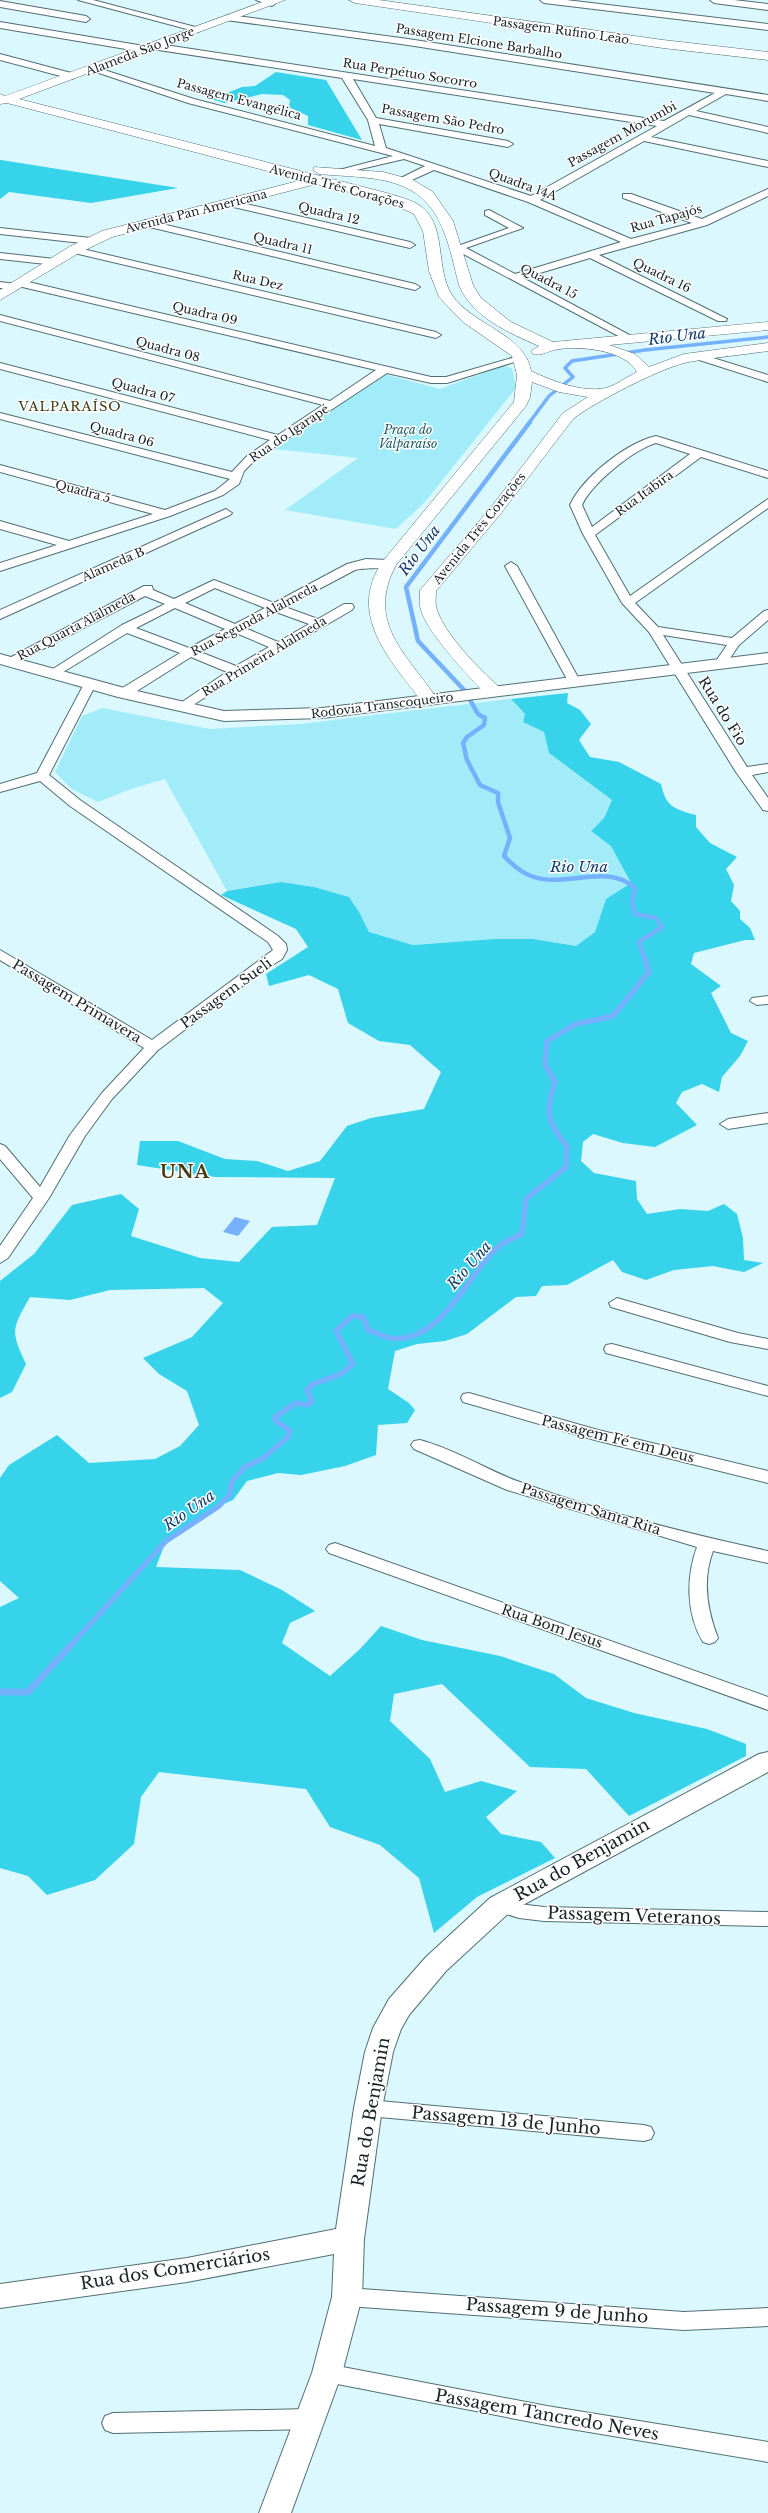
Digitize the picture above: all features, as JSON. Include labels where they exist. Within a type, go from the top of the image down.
[{"type":"main road","name":"Rodovia Transcoqueiro","points":[[4,661],[124,693],[224,716],[258,716],[322,713],[768,658]]},
{"type":"main road","name":"Rua do Benjamin","points":[[275,2513],[327,2372],[347,2297],[350,2239],[368,2108],[379,2052],[387,2028],[399,2007],[436,1964],[500,1905],[768,1761]]},
{"type":"main road","name":"Rua dos Comerciários","points":[[0,2296],[187,2270],[350,2239]]},
{"type":"street","points":[[82,0],[198,29]]},
{"type":"street","name":"Passagem Rufino Leão","points":[[355,0],[656,43],[768,56]]},
{"type":"street","points":[[544,0],[768,28]]},
{"type":"street","points":[[714,0],[746,2],[768,7]]},
{"type":"street","name":"Alameda São Jorge","points":[[17,95],[92,69],[229,18],[270,1]]},
{"type":"street","points":[[0,4],[86,19]]},
{"type":"street","name":"Passagem Elcione Barbalho","points":[[229,18],[401,41],[768,98]]},
{"type":"street","name":"Rua Perpétuo Socorro","points":[[0,25],[664,124]]},
{"type":"street","points":[[0,57],[72,76]]},
{"type":"street","name":"Passagem Evangélica","points":[[92,69],[191,101],[404,156]]},
{"type":"street","points":[[346,76],[374,120],[381,149]]},
{"type":"street","name":"Passagem Morumbi","points":[[532,200],[640,137],[725,91]]},
{"type":"street","name":"Avenida Três Corações","points":[[1,98],[17,95],[300,166],[342,172],[358,172],[402,182],[420,189],[435,202],[456,248],[467,290],[475,300],[496,319],[546,344]]},
{"type":"street","name":"Avenida Três Corações","points":[[1,98],[343,186],[415,208],[425,220],[437,283],[451,304],[545,383],[580,392],[607,394]]},
{"type":"street","points":[[688,112],[768,130]]},
{"type":"street","name":"Passagem São Pedro","points":[[374,120],[508,144]]},
{"type":"street","points":[[640,137],[768,164]]},
{"type":"street","name":"Avenida Pan Americana","points":[[8,287],[91,241],[145,224],[404,156]]},
{"type":"street","name":"Quadra 14A","points":[[404,156],[532,200],[630,242]]},
{"type":"street","points":[[402,182],[434,166]]},
{"type":"street","points":[[343,186],[344,179],[358,172]]},
{"type":"street","points":[[392,200],[410,196],[420,189]]},
{"type":"street","name":"Rua Tapajós","points":[[513,278],[630,242],[703,223],[768,192]]},
{"type":"street","points":[[627,196],[703,223]]},
{"type":"street","name":"Quadra 12","points":[[229,203],[410,245]]},
{"type":"street","points":[[456,248],[518,228],[489,214]]},
{"type":"street","name":"Quadra 11","points":[[145,224],[415,287]]},
{"type":"street","points":[[0,231],[91,241]]},
{"type":"street","name":"Quadra 15","points":[[456,248],[630,338]]},
{"type":"street","name":"Rua Dez","points":[[74,250],[436,335]]},
{"type":"street","name":"Quadra 16","points":[[590,254],[722,319]]},
{"type":"street","points":[[0,256],[55,262]]},
{"type":"street","name":"Quadra 09","points":[[8,287],[385,369]]},
{"type":"street","name":"Quadra 08","points":[[0,318],[330,404]]},
{"type":"street","points":[[385,369],[440,381],[520,361],[546,344],[572,344],[768,326]]},
{"type":"street","points":[[572,344],[605,348],[635,359],[642,366],[645,374]]},
{"type":"street","name":"Avenida Três Corações","points":[[488,692],[466,666],[438,626],[428,607],[428,590],[496,509],[568,416],[580,407],[645,374],[697,356],[768,347]]},
{"type":"street","points":[[697,356],[768,379]]},
{"type":"street","points":[[434,699],[381,632],[376,609],[377,589],[389,564],[521,403],[526,393],[520,361]]},
{"type":"street","name":"Quadra 07","points":[[0,366],[279,439]]},
{"type":"street","name":"Rua do Igarapé","points":[[0,568],[166,514],[219,494],[228,488],[237,477],[244,464],[330,404],[385,369]]},
{"type":"street","name":"Quadra 06","points":[[0,416],[237,477]]},
{"type":"street","name":"Rua do Fio","points":[[700,452],[656,439],[647,442],[589,484],[579,495],[576,505],[589,534],[628,603],[654,630],[743,772],[768,807]]},
{"type":"street","points":[[700,452],[768,475]]},
{"type":"street","name":"Rua Itabira","points":[[589,534],[700,452]]},
{"type":"street","name":"Quadra 5","points":[[0,468],[166,514]]},
{"type":"street","points":[[628,603],[768,503]]},
{"type":"street","name":"Alameda B","points":[[0,615],[226,513]]},
{"type":"street","points":[[0,525],[70,545]]},
{"type":"street","name":"Rua Segunda Alalmeda","points":[[124,693],[189,653],[277,608],[351,567],[366,563],[389,564]]},
{"type":"street","points":[[511,566],[574,681]]},
{"type":"street","points":[[51,674],[126,628],[214,584],[319,624]]},
{"type":"street","name":"Rua Quarta Alalmeda","points":[[4,661],[146,590],[177,603]]},
{"type":"street","points":[[177,603],[234,630],[280,647]]},
{"type":"street","name":"Rua Primeira Alalmeda","points":[[182,706],[237,671],[348,607]]},
{"type":"street","points":[[720,664],[735,642],[768,614]]},
{"type":"street","points":[[126,628],[237,671]]},
{"type":"street","points":[[654,630],[735,642]]},
{"type":"street","points":[[0,788],[42,776],[90,684]]},
{"type":"street","points":[[743,772],[768,768]]},
{"type":"street","name":"Passagem Sueli","points":[[0,1258],[42,1198],[82,1130],[107,1096],[153,1047],[256,969],[277,956],[280,950],[279,944],[81,807],[42,776]]},
{"type":"street","name":"Passagem Primavera","points":[[0,954],[153,1047]]},
{"type":"street","points":[[728,1124],[768,1118]]},
{"type":"street","points":[[0,1149],[42,1198]]},
{"type":"street","points":[[617,1304],[736,1338],[768,1344]]},
{"type":"street","points":[[612,1349],[768,1391]]},
{"type":"street","name":"Passagem Fé em Deus","points":[[469,1398],[595,1435],[768,1477]]},
{"type":"street","name":"Passagem Santa Rita","points":[[420,1445],[513,1486],[564,1504],[707,1544],[768,1557]]},
{"type":"street","points":[[707,1544],[698,1563],[696,1584],[702,1620],[709,1638]]},
{"type":"street","name":"Rua Bom Jesus","points":[[335,1548],[439,1588],[674,1668],[768,1704]]},
{"type":"street","name":"Passagem Veteranos","points":[[500,1905],[519,1911],[544,1914],[768,1919]]},
{"type":"street","name":"Passagem 13 de Junho","points":[[368,2108],[644,2133]]},
{"type":"street","name":"Passagem 9 de Junho","points":[[347,2297],[684,2321],[740,2320],[768,2317]]},
{"type":"street","name":"Passagem Tancredo Neves","points":[[327,2372],[491,2406],[673,2438],[768,2452]]},
{"type":"street","points":[[112,2423],[310,2419]]},
{"type":"green space","name":"Praça do Valparaíso","points":[[503,366],[512,368],[516,388],[425,502],[396,529],[285,510],[358,458],[275,449],[384,374],[440,389]]},
{"type":"green space","points":[[511,699],[525,714],[523,722],[544,732],[549,753],[612,800],[604,818],[591,831],[611,845],[631,884],[606,899],[595,932],[576,946],[533,939],[494,939],[413,945],[369,932],[359,912],[349,897],[314,887],[281,882],[227,891],[165,779],[131,789],[98,802],[72,789],[55,772],[82,716],[102,708],[210,729],[300,724]]},
{"type":"shaded area","points":[[276,72],[326,80],[362,140],[308,125],[308,116],[289,107],[290,100],[283,95],[262,94],[224,103],[212,99],[242,87],[255,86]]},
{"type":"shaded area","points":[[0,160],[178,188],[91,203],[9,192],[0,199]]},
{"type":"shaded area","points":[[568,693],[567,703],[580,710],[591,724],[579,740],[590,757],[619,762],[661,784],[665,798],[672,806],[696,815],[696,827],[710,843],[737,857],[726,869],[734,885],[731,901],[740,911],[740,919],[750,928],[755,940],[745,940],[694,953],[691,964],[721,986],[711,993],[731,1033],[748,1041],[740,1056],[722,1077],[719,1092],[702,1084],[682,1092],[676,1103],[697,1125],[655,1147],[623,1143],[593,1134],[583,1142],[581,1161],[594,1173],[636,1181],[637,1199],[647,1214],[680,1209],[708,1211],[724,1204],[737,1214],[743,1238],[744,1260],[763,1263],[744,1272],[713,1266],[674,1270],[646,1280],[622,1272],[613,1260],[567,1285],[542,1286],[536,1296],[516,1297],[467,1334],[445,1341],[417,1344],[395,1351],[388,1389],[409,1403],[415,1410],[407,1423],[378,1425],[376,1455],[345,1466],[301,1475],[278,1473],[247,1481],[233,1500],[219,1506],[166,1541],[156,1567],[240,1570],[282,1590],[315,1611],[290,1623],[282,1643],[330,1676],[360,1649],[381,1626],[422,1640],[500,1656],[554,1674],[586,1698],[634,1713],[707,1729],[746,1744],[746,1756],[629,1816],[586,1769],[530,1767],[442,1684],[394,1694],[390,1721],[430,1759],[445,1792],[481,1781],[517,1791],[486,1817],[501,1834],[541,1842],[555,1858],[477,1897],[434,1933],[419,1878],[380,1845],[330,1827],[306,1789],[159,1772],[141,1797],[134,1844],[95,1880],[47,1895],[28,1876],[0,1868],[0,1607],[19,1598],[0,1581],[0,1478],[9,1465],[57,1435],[89,1463],[155,1459],[180,1446],[199,1425],[187,1391],[159,1374],[143,1358],[192,1337],[223,1303],[204,1288],[110,1290],[70,1300],[30,1297],[20,1316],[15,1330],[17,1344],[26,1364],[12,1392],[0,1398],[0,1281],[34,1254],[72,1205],[121,1194],[139,1209],[131,1236],[200,1258],[239,1262],[272,1227],[317,1225],[335,1178],[215,1177],[137,1165],[140,1141],[178,1141],[225,1159],[257,1161],[288,1171],[320,1161],[347,1126],[371,1118],[424,1109],[441,1072],[410,1045],[379,1041],[348,1023],[338,989],[309,975],[269,986],[266,974],[308,947],[296,929],[221,895],[227,891],[281,882],[314,887],[349,897],[359,912],[369,932],[413,945],[494,939],[533,939],[576,946],[595,932],[606,899],[631,883],[611,846],[591,831],[604,818],[612,800],[549,753],[544,732],[523,722],[525,714],[511,699]]},
{"type":"shaded area","points":[[235,1217],[250,1221],[238,1236],[223,1232]]},
{"type":"waterway","name":"Rio Una","points":[[529,423],[549,396],[573,377],[565,368],[572,361],[645,350],[768,337]]},
{"type":"waterway","name":"Rio Una","points":[[530,422],[406,587],[418,641],[465,691],[478,714],[485,718],[484,725],[467,737],[463,743],[467,760],[480,785],[498,793],[498,802],[510,838],[504,856],[513,865],[531,876],[558,880],[599,876],[612,877],[624,881],[635,888],[632,902],[635,914],[656,918],[662,927],[639,942],[645,960]]},
{"type":"waterway","name":"Rio Una","points":[[72,1644],[166,1541],[219,1506],[230,1494],[232,1481],[245,1467],[262,1459],[288,1437],[290,1431],[275,1420],[275,1417],[296,1403],[308,1405],[312,1401],[307,1390],[313,1384],[341,1374],[353,1364],[336,1331],[352,1316],[363,1317],[368,1330],[385,1337],[409,1337],[424,1330],[439,1319],[452,1305],[498,1247],[522,1234],[526,1199],[566,1167],[567,1146],[555,1130],[550,1116],[550,1101],[555,1082],[545,1065],[547,1041],[576,1024],[613,1016],[649,972],[645,959]]},
{"type":"waterway","name":"Rio Una","points":[[0,1692],[28,1692],[73,1643]]},
{"type":"district","name":"VALPARAÍSO","points":[[70,406]]},
{"type":"district","name":"UNA","points":[[185,1172]]}]
